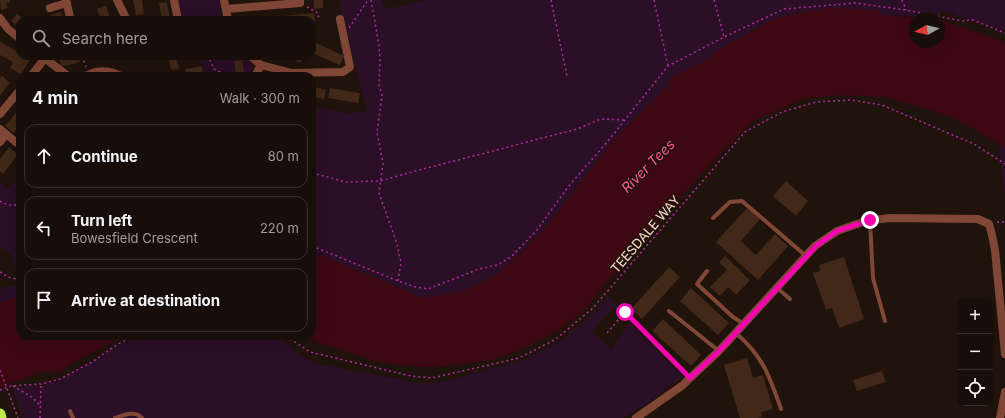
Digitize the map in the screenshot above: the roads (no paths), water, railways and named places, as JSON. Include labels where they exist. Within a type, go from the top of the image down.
[{"type":"highway","points":[[0,414],[2,418]]},
{"type":"street","points":[[117,0],[125,16]]},
{"type":"street","points":[[174,0],[177,16]]},
{"type":"street","points":[[224,0],[227,16]]},
{"type":"street","points":[[226,9],[300,1]]},
{"type":"street","points":[[50,8],[66,2],[70,16]]},
{"type":"street","points":[[0,18],[8,29],[16,36]]},
{"type":"street","points":[[316,73],[343,72],[350,67],[340,19]]},
{"type":"street","points":[[34,72],[42,60]]},
{"type":"street","points":[[48,60],[63,72]]},
{"type":"street","points":[[255,60],[261,65],[288,72]]},
{"type":"street","points":[[257,72],[261,65]]},
{"type":"street","points":[[100,72],[112,72]]},
{"type":"street","points":[[0,114],[16,95]]},
{"type":"street","points":[[0,142],[3,132],[16,142]]},
{"type":"street","points":[[636,418],[683,385],[719,351],[816,246],[837,231],[870,220],[890,218],[978,219],[988,224],[995,250],[1005,354]]},
{"type":"street","points":[[1000,418],[1005,392]]},
{"type":"lane","points":[[713,218],[730,202],[742,200],[806,256]]},
{"type":"lane","points":[[870,220],[873,278],[885,321]]},
{"type":"lane","points":[[707,271],[697,284],[733,317],[744,324]]},
{"type":"lane","points":[[777,288],[790,299]]},
{"type":"lane","points":[[670,311],[719,351]]},
{"type":"lane","points":[[735,333],[759,357],[768,372],[781,409]]},
{"type":"lane","points":[[70,411],[73,418]]},
{"type":"lane","points":[[115,418],[135,414],[140,415],[142,418]]},
{"type":"water","name":"River Tees","points":[[829,8],[877,10],[882,15],[909,17],[909,48],[945,48],[945,21],[1005,42],[1005,147],[952,117],[886,97],[845,95],[806,98],[755,120],[742,131],[638,244],[582,313],[555,332],[523,349],[492,360],[447,366],[420,367],[378,362],[312,340],[316,340],[316,254],[423,298],[461,292],[496,276],[545,229],[612,142],[667,87],[673,76],[710,58],[715,52],[768,22],[780,17]]},
{"type":"water","points":[[16,297],[16,340],[116,340],[72,363],[60,372],[41,372],[0,387],[0,303]]}]
